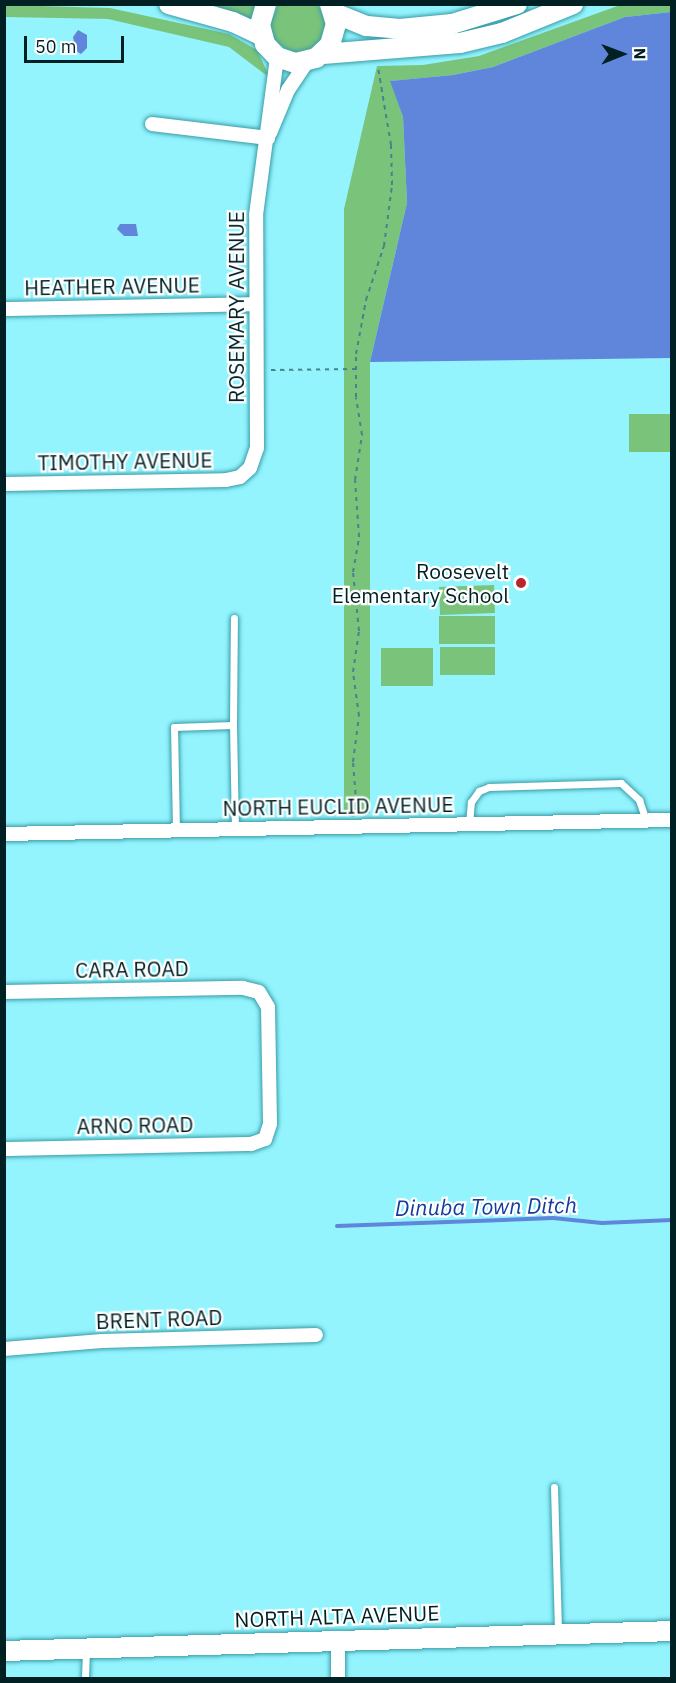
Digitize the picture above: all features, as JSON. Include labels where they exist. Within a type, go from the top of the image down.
[{"type":"street","points":[[169,4],[240,24],[261,35],[277,57],[290,62],[380,49],[471,41],[502,33],[573,4]]},
{"type":"street","points":[[261,35],[260,18],[266,4]]},
{"type":"street","points":[[332,9],[367,26],[400,29],[452,24],[517,4]]},
{"type":"street","points":[[315,58],[334,35],[332,9]]},
{"type":"street","name":"ROSEMARY AVENUE","points":[[245,474],[256,456],[256,215],[277,57]]},
{"type":"street","name":"ROSEMARY AVENUE","points":[[268,138],[288,90],[315,58]]},
{"type":"street","points":[[152,124],[268,138]]},
{"type":"street","name":"HEATHER AVENUE","points":[[4,309],[255,304]]},
{"type":"street","name":"TIMOTHY AVENUE","points":[[4,484],[226,480],[245,474]]},
{"type":"street","name":"NORTH EUCLID AVENUE","points":[[4,834],[672,819]]},
{"type":"street","name":"CARA ROAD","points":[[4,992],[243,988],[259,992],[268,1007],[270,1124],[265,1138]]},
{"type":"street","name":"ARNO ROAD","points":[[4,1149],[251,1144],[265,1138]]},
{"type":"street","name":"BRENT ROAD","points":[[4,1349],[102,1341],[316,1335]]},
{"type":"street","name":"NORTH ALTA AVENUE","points":[[4,1651],[672,1631]]},
{"type":"street","points":[[338,1640],[338,1678]]},
{"type":"lane","points":[[234,618],[235,829]]},
{"type":"lane","points":[[176,830],[174,727],[233,725]]},
{"type":"lane","points":[[469,824],[471,802],[479,791],[489,787],[621,783],[639,800],[646,820]]},
{"type":"lane","points":[[554,1487],[558,1634]]},
{"type":"lane","points":[[85,1678],[86,1649]]},
{"type":"path","points":[[357,812],[353,762],[359,716],[352,672],[359,625],[353,572],[359,537],[355,480],[362,435],[355,369],[360,328],[384,246],[392,184],[389,130],[378,75],[380,49]]},
{"type":"path","points":[[256,370],[355,369]]},
{"type":"green space","points":[[623,4],[671,5],[671,12],[625,17],[493,67],[453,75],[391,81],[403,117],[407,203],[370,362],[370,813],[353,817],[344,814],[344,209],[377,66],[423,65],[479,56]]},
{"type":"green space","points":[[4,5],[110,8],[229,34],[257,50],[270,78],[229,47],[108,19],[5,17]]},
{"type":"green space","points":[[218,5],[256,6],[252,22],[216,11]]},
{"type":"green space","points":[[278,5],[318,5],[326,21],[319,44],[307,52],[294,53],[276,43],[270,24]]},
{"type":"green space","points":[[629,414],[671,414],[671,452],[629,452]]},
{"type":"green space","points":[[494,585],[495,613],[440,615],[439,587]]},
{"type":"green space","points":[[439,616],[495,616],[495,644],[439,644]]},
{"type":"green space","points":[[440,647],[495,647],[495,675],[440,675]]},
{"type":"green space","points":[[381,648],[433,648],[433,686],[381,686]]},
{"type":"water","points":[[671,12],[671,358],[370,362],[407,203],[403,117],[390,81],[453,75],[493,67],[625,17]]},
{"type":"water","points":[[78,30],[87,35],[87,48],[81,54],[76,51],[73,37]]},
{"type":"water","points":[[120,224],[136,224],[138,236],[124,236],[117,229]]},
{"type":"waterway","name":"Dinuba Town Ditch","points":[[337,1226],[553,1218],[602,1223],[672,1220]]},
{"type":"place","name":"Roosevelt Elementary School","points":[[521,583]]}]
